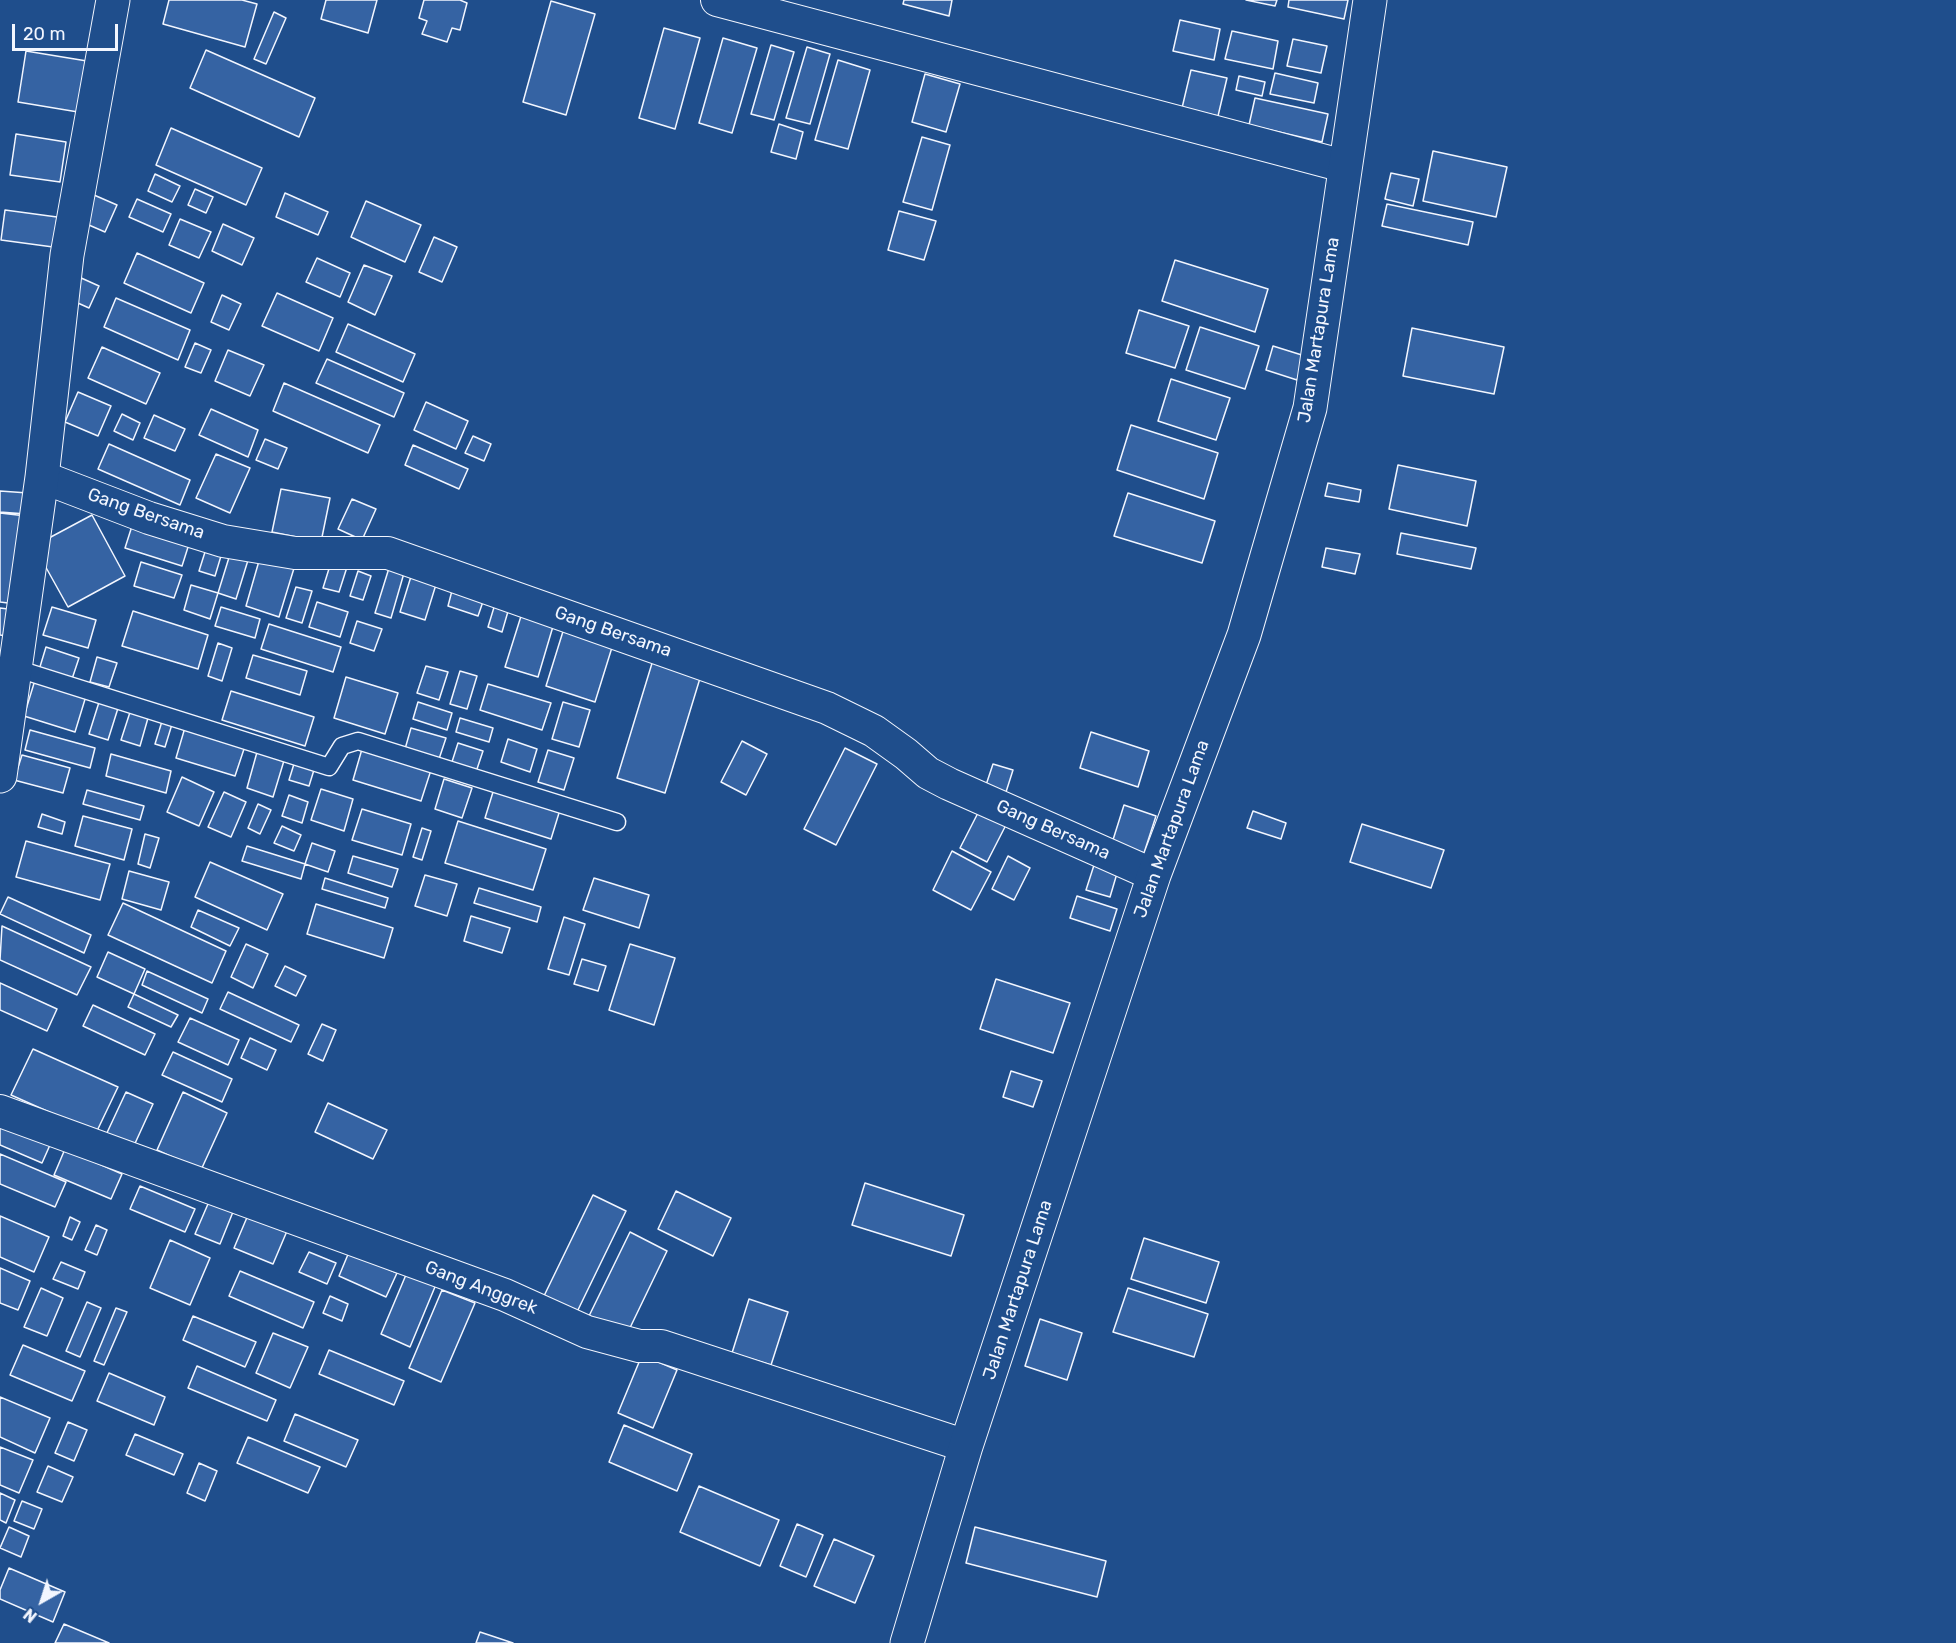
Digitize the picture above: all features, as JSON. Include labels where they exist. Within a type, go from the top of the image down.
[{"type":"main road","points":[[0,776],[42,477],[67,255],[88,149],[113,0]]},
{"type":"main road","name":"Jalan Martapura Lama","points":[[907,1643],[966,1446],[1154,875],[1244,635],[1310,408],[1370,0]]},
{"type":"street","points":[[717,0],[1344,166]]},
{"type":"street","name":"Gang Bersama","points":[[42,477],[150,518],[223,541],[295,553],[388,553],[827,708],[874,731],[928,773],[949,784],[1154,875]]},
{"type":"street","name":"Gang Anggrek","points":[[0,1111],[505,1295],[586,1332],[639,1346],[661,1346],[966,1446]]},
{"type":"lane","points":[[15,668],[328,767],[342,746],[358,741],[617,822]]},
{"type":"building","points":[[169,0],[242,0],[257,4],[245,47],[163,24]]},
{"type":"building","points":[[326,0],[377,0],[368,33],[321,19]]},
{"type":"building","points":[[424,0],[460,0],[467,3],[460,30],[452,28],[447,42],[422,34],[427,21],[419,18]]},
{"type":"building","points":[[904,0],[952,0],[949,16],[903,4]]},
{"type":"building","points":[[1246,0],[1277,0],[1275,6]]},
{"type":"building","points":[[1289,0],[1348,0],[1344,19],[1288,7]]},
{"type":"building","points":[[551,1],[595,14],[566,115],[523,102]]},
{"type":"building","points":[[274,12],[286,18],[266,64],[254,59]]},
{"type":"building","points":[[1180,20],[1220,29],[1214,60],[1173,51]]},
{"type":"building","points":[[664,28],[700,38],[675,129],[639,118]]},
{"type":"building","points":[[1232,31],[1278,41],[1273,69],[1225,59]]},
{"type":"building","points":[[723,38],[757,48],[732,133],[699,123]]},
{"type":"building","points":[[1293,39],[1327,46],[1321,73],[1287,66]]},
{"type":"building","points":[[771,45],[794,52],[774,120],[751,114]]},
{"type":"building","points":[[807,47],[830,54],[810,124],[786,118]]},
{"type":"building","points":[[206,50],[315,98],[299,137],[190,88]]},
{"type":"building","points":[[26,51],[93,62],[84,113],[18,102]]},
{"type":"building","points":[[838,60],[870,70],[848,149],[815,140]]},
{"type":"building","points":[[1191,70],[1227,78],[1218,116],[1182,108]]},
{"type":"building","points":[[1275,73],[1318,83],[1314,103],[1270,94]]},
{"type":"building","points":[[925,74],[960,84],[946,132],[912,122]]},
{"type":"building","points":[[1239,76],[1265,82],[1262,96],[1236,90]]},
{"type":"building","points":[[1255,98],[1328,114],[1322,142],[1249,125]]},
{"type":"building","points":[[779,124],[803,132],[796,159],[771,152]]},
{"type":"building","points":[[171,128],[262,168],[246,205],[156,165]]},
{"type":"building","points":[[16,134],[66,142],[60,182],[10,175]]},
{"type":"building","points":[[922,137],[950,145],[932,210],[903,202]]},
{"type":"building","points":[[1433,151],[1507,167],[1496,217],[1423,201]]},
{"type":"building","points":[[1391,173],[1419,179],[1413,206],[1385,199]]},
{"type":"building","points":[[155,174],[180,186],[172,202],[148,191]]},
{"type":"building","points":[[195,189],[213,197],[206,213],[188,205]]},
{"type":"building","points":[[285,193],[328,212],[318,235],[276,217]]},
{"type":"building","points":[[94,195],[117,205],[105,232],[82,222]]},
{"type":"building","points":[[137,199],[171,214],[163,232],[129,217]]},
{"type":"building","points":[[366,201],[421,225],[405,262],[351,237]]},
{"type":"building","points":[[1387,204],[1473,222],[1468,245],[1382,226]]},
{"type":"building","points":[[5,210],[57,217],[53,247],[1,240]]},
{"type":"building","points":[[899,211],[936,221],[924,260],[888,250]]},
{"type":"building","points":[[180,219],[211,232],[199,258],[169,245]]},
{"type":"building","points":[[223,224],[254,238],[242,265],[212,251]]},
{"type":"building","points":[[434,237],[457,247],[442,282],[419,272]]},
{"type":"building","points":[[137,253],[204,283],[191,313],[124,283]]},
{"type":"building","points":[[317,258],[350,273],[340,297],[306,282]]},
{"type":"building","points":[[1175,260],[1268,289],[1255,332],[1162,301]]},
{"type":"building","points":[[364,265],[392,276],[375,315],[348,302]]},
{"type":"building","points":[[79,277],[99,286],[89,308],[69,299]]},
{"type":"building","points":[[277,293],[333,318],[319,351],[262,326]]},
{"type":"building","points":[[222,295],[241,304],[229,330],[211,322]]},
{"type":"building","points":[[116,298],[190,330],[178,360],[104,327]]},
{"type":"building","points":[[1139,310],[1189,326],[1175,368],[1126,353]]},
{"type":"building","points":[[348,324],[415,354],[403,382],[336,352]]},
{"type":"building","points":[[1200,327],[1259,346],[1245,389],[1186,370]]},
{"type":"building","points":[[1412,328],[1504,347],[1494,394],[1403,376]]},
{"type":"building","points":[[195,343],[211,350],[201,373],[185,367]]},
{"type":"building","points":[[1273,346],[1305,356],[1297,380],[1266,370]]},
{"type":"building","points":[[102,347],[160,373],[146,404],[88,378]]},
{"type":"building","points":[[228,350],[264,365],[250,396],[215,381]]},
{"type":"building","points":[[327,359],[404,393],[394,417],[316,383]]},
{"type":"building","points":[[1171,379],[1230,398],[1216,440],[1158,421]]},
{"type":"building","points":[[284,383],[380,425],[368,453],[273,411]]},
{"type":"building","points":[[78,392],[111,406],[98,436],[65,422]]},
{"type":"building","points":[[426,402],[468,421],[456,449],[414,430]]},
{"type":"building","points":[[211,409],[258,430],[248,457],[199,435]]},
{"type":"building","points":[[122,414],[140,423],[133,440],[114,431]]},
{"type":"building","points":[[154,415],[185,429],[175,451],[144,438]]},
{"type":"building","points":[[1131,425],[1218,453],[1204,499],[1117,470]]},
{"type":"building","points":[[473,436],[491,444],[484,461],[465,453]]},
{"type":"building","points":[[265,439],[287,448],[278,469],[256,460]]},
{"type":"building","points":[[109,444],[190,480],[180,505],[98,469]]},
{"type":"building","points":[[413,445],[468,469],[459,489],[405,465]]},
{"type":"building","points":[[216,454],[250,468],[230,513],[196,498]]},
{"type":"building","points":[[1398,465],[1476,481],[1467,526],[1389,509]]},
{"type":"building","points":[[1328,483],[1361,490],[1359,502],[1325,496]]},
{"type":"building","points":[[281,489],[330,498],[321,542],[272,532]]},
{"type":"building","points":[[0,491],[28,493],[26,514],[0,512]]},
{"type":"building","points":[[1128,493],[1215,521],[1202,563],[1114,536]]},
{"type":"building","points":[[352,499],[376,509],[362,540],[338,529]]},
{"type":"building","points":[[0,513],[26,516],[16,604],[0,602]]},
{"type":"building","points":[[92,515],[125,576],[68,607],[34,546]]},
{"type":"building","points":[[132,526],[189,544],[182,566],[125,548]]},
{"type":"building","points":[[1401,533],[1476,548],[1471,569],[1397,554]]},
{"type":"building","points":[[1326,548],[1360,554],[1355,574],[1322,567]]},
{"type":"building","points":[[231,551],[249,557],[236,599],[218,593]]},
{"type":"building","points":[[205,552],[221,556],[215,576],[199,571]]},
{"type":"building","points":[[261,554],[295,565],[279,617],[246,606]]},
{"type":"building","points":[[332,559],[348,564],[339,592],[323,588]]},
{"type":"building","points":[[141,562],[182,575],[174,598],[134,586]]},
{"type":"building","points":[[389,568],[404,573],[391,618],[375,613]]},
{"type":"building","points":[[413,570],[438,578],[425,620],[400,612]]},
{"type":"building","points":[[358,571],[371,576],[363,600],[350,596]]},
{"type":"building","points":[[454,583],[486,593],[478,616],[448,606]]},
{"type":"building","points":[[191,585],[218,593],[210,619],[184,610]]},
{"type":"building","points":[[296,587],[312,591],[302,623],[286,618]]},
{"type":"building","points":[[317,602],[348,612],[340,637],[309,627]]},
{"type":"building","points":[[495,604],[509,608],[502,632],[488,627]]},
{"type":"building","points":[[52,607],[96,620],[88,648],[43,635]]},
{"type":"building","points":[[221,607],[260,619],[255,638],[215,626]]},
{"type":"building","points":[[0,608],[8,609],[6,636],[0,635]]},
{"type":"building","points":[[133,611],[208,635],[198,669],[122,646]]},
{"type":"building","points":[[522,613],[554,623],[538,677],[505,667]]},
{"type":"building","points":[[357,621],[382,629],[374,651],[350,643]]},
{"type":"building","points":[[269,624],[341,647],[333,672],[261,649]]},
{"type":"building","points":[[565,625],[614,641],[595,702],[546,686]]},
{"type":"building","points":[[218,643],[232,648],[222,681],[208,676]]},
{"type":"building","points":[[46,647],[79,658],[72,679],[39,670]]},
{"type":"building","points":[[253,655],[307,671],[300,695],[246,678]]},
{"type":"building","points":[[97,657],[117,663],[109,687],[90,682]]},
{"type":"building","points":[[653,660],[701,675],[665,793],[617,778]]},
{"type":"building","points":[[426,666],[448,672],[439,700],[417,693]]},
{"type":"building","points":[[460,671],[477,676],[467,709],[450,704]]},
{"type":"building","points":[[346,677],[398,693],[385,734],[334,718]]},
{"type":"building","points":[[35,680],[86,696],[75,732],[24,716]]},
{"type":"building","points":[[488,684],[551,703],[542,730],[480,710]]},
{"type":"building","points":[[231,691],[314,717],[305,746],[222,720]]},
{"type":"building","points":[[100,699],[119,705],[108,740],[89,734]]},
{"type":"building","points":[[418,702],[452,713],[447,730],[413,719]]},
{"type":"building","points":[[563,702],[590,710],[579,747],[552,739]]},
{"type":"building","points":[[132,706],[150,711],[140,746],[121,740]]},
{"type":"building","points":[[163,718],[173,721],[165,747],[155,744]]},
{"type":"building","points":[[460,718],[493,728],[489,742],[456,732]]},
{"type":"building","points":[[186,724],[246,743],[235,776],[176,758]]},
{"type":"building","points":[[411,728],[446,738],[439,759],[405,749]]},
{"type":"building","points":[[30,730],[95,748],[90,768],[25,750]]},
{"type":"building","points":[[1091,732],[1149,751],[1138,787],[1080,768]]},
{"type":"building","points":[[508,739],[537,749],[530,772],[501,762]]},
{"type":"building","points":[[742,741],[767,754],[746,795],[721,782]]},
{"type":"building","points":[[458,743],[483,751],[476,772],[451,765]]},
{"type":"building","points":[[259,745],[286,754],[273,797],[247,788]]},
{"type":"building","points":[[845,748],[877,764],[836,845],[804,829]]},
{"type":"building","points":[[362,749],[431,770],[421,801],[353,780]]},
{"type":"building","points":[[548,750],[574,758],[564,790],[538,782]]},
{"type":"building","points":[[298,751],[318,757],[309,786],[289,780]]},
{"type":"building","points":[[111,754],[171,771],[166,793],[106,776]]},
{"type":"building","points":[[22,755],[70,768],[63,793],[14,780]]},
{"type":"building","points":[[993,764],[1013,770],[1006,792],[986,785]]},
{"type":"building","points":[[182,777],[214,792],[199,826],[167,812]]},
{"type":"building","points":[[444,779],[472,788],[462,818],[435,809]]},
{"type":"building","points":[[497,779],[563,800],[551,839],[485,818]]},
{"type":"building","points":[[321,789],[353,799],[344,831],[311,820]]},
{"type":"building","points":[[87,790],[144,806],[140,820],[83,804]]},
{"type":"building","points":[[224,792],[246,802],[231,837],[208,827]]},
{"type":"building","points":[[289,795],[308,802],[302,823],[282,816]]},
{"type":"building","points":[[258,804],[271,810],[260,834],[248,828]]},
{"type":"building","points":[[1124,805],[1156,816],[1144,853],[1112,843]]},
{"type":"building","points":[[981,807],[1008,821],[987,862],[960,848]]},
{"type":"building","points":[[362,809],[411,824],[402,855],[352,840]]},
{"type":"building","points":[[1253,811],[1286,823],[1281,839],[1247,828]]},
{"type":"building","points":[[42,814],[65,822],[62,834],[38,827]]},
{"type":"building","points":[[83,816],[132,829],[124,860],[75,846]]},
{"type":"building","points":[[458,821],[546,849],[533,890],[445,863]]},
{"type":"building","points":[[1362,824],[1444,850],[1431,888],[1350,862]]},
{"type":"building","points":[[282,826],[301,835],[294,851],[274,843]]},
{"type":"building","points":[[422,828],[431,831],[422,860],[413,857]]},
{"type":"building","points":[[145,834],[159,838],[150,868],[138,864]]},
{"type":"building","points":[[26,841],[110,864],[100,900],[16,877]]},
{"type":"building","points":[[312,843],[335,851],[328,872],[305,864]]},
{"type":"building","points":[[247,846],[305,864],[301,879],[242,861]]},
{"type":"building","points":[[952,851],[991,872],[971,910],[933,890]]},
{"type":"building","points":[[353,856],[398,869],[392,887],[348,873]]},
{"type":"building","points":[[1008,856],[1030,868],[1014,900],[992,889]]},
{"type":"building","points":[[210,862],[283,894],[267,930],[195,897]]},
{"type":"building","points":[[1095,862],[1118,870],[1110,897],[1086,890]]},
{"type":"building","points":[[129,871],[169,882],[161,910],[122,899]]},
{"type":"building","points":[[425,875],[457,884],[447,916],[415,906]]},
{"type":"building","points":[[325,878],[388,898],[385,908],[322,889]]},
{"type":"building","points":[[594,878],[649,895],[639,928],[583,910]]},
{"type":"building","points":[[479,888],[541,907],[537,922],[474,903]]},
{"type":"building","points":[[1077,896],[1117,909],[1110,931],[1070,918]]},
{"type":"building","points":[[8,897],[91,935],[84,953],[0,914]]},
{"type":"building","points":[[123,903],[226,951],[212,983],[108,935]]},
{"type":"building","points":[[316,904],[393,928],[384,958],[307,934]]},
{"type":"building","points":[[198,910],[239,928],[230,946],[191,927]]},
{"type":"building","points":[[471,916],[510,928],[502,953],[464,941]]},
{"type":"building","points":[[564,917],[585,924],[569,975],[548,969]]},
{"type":"building","points":[[2,926],[91,967],[77,995],[0,960]]},
{"type":"building","points":[[246,944],[268,954],[253,988],[231,977]]},
{"type":"building","points":[[630,944],[675,958],[654,1025],[609,1010]]},
{"type":"building","points":[[108,952],[145,969],[134,994],[97,977]]},
{"type":"building","points":[[582,959],[606,966],[598,991],[574,984]]},
{"type":"building","points":[[285,966],[306,976],[296,996],[275,986]]},
{"type":"building","points":[[147,971],[208,999],[202,1013],[142,985]]},
{"type":"building","points":[[996,979],[1070,1003],[1053,1053],[980,1029]]},
{"type":"building","points":[[0,983],[57,1009],[47,1031],[0,1010]]},
{"type":"building","points":[[228,992],[299,1025],[291,1042],[220,1009]]},
{"type":"building","points":[[134,994],[178,1015],[171,1027],[128,1007]]},
{"type":"building","points":[[93,1005],[155,1034],[145,1055],[83,1026]]},
{"type":"building","points":[[190,1018],[239,1040],[228,1065],[178,1042]]},
{"type":"building","points":[[322,1024],[336,1030],[323,1061],[308,1054]]},
{"type":"building","points":[[250,1038],[276,1050],[267,1070],[241,1058]]},
{"type":"building","points":[[33,1049],[118,1087],[96,1133],[11,1095]]},
{"type":"building","points":[[173,1052],[232,1079],[222,1102],[162,1075]]},
{"type":"building","points":[[1011,1071],[1042,1081],[1033,1107],[1003,1097]]},
{"type":"building","points":[[126,1092],[153,1104],[132,1150],[105,1137]]},
{"type":"building","points":[[183,1092],[227,1113],[201,1170],[157,1150]]},
{"type":"building","points":[[328,1103],[387,1130],[373,1159],[315,1132]]},
{"type":"building","points":[[0,1124],[50,1145],[42,1163],[0,1145]]},
{"type":"building","points":[[65,1149],[122,1174],[111,1199],[54,1175]]},
{"type":"building","points":[[0,1154],[66,1182],[55,1207],[0,1184]]},
{"type":"building","points":[[865,1183],[964,1215],[951,1256],[852,1225]]},
{"type":"building","points":[[140,1186],[195,1209],[185,1232],[130,1209]]},
{"type":"building","points":[[676,1191],[731,1218],[713,1256],[658,1229]]},
{"type":"building","points":[[593,1195],[626,1211],[576,1314],[543,1298]]},
{"type":"building","points":[[211,1197],[235,1207],[220,1244],[195,1234]]},
{"type":"building","points":[[248,1215],[287,1231],[273,1264],[234,1248]]},
{"type":"building","points":[[0,1216],[49,1237],[34,1272],[0,1257]]},
{"type":"building","points":[[70,1217],[80,1222],[72,1240],[63,1236]]},
{"type":"building","points":[[96,1225],[107,1230],[97,1255],[85,1250]]},
{"type":"building","points":[[630,1232],[667,1251],[627,1334],[589,1316]]},
{"type":"building","points":[[1144,1238],[1219,1262],[1206,1303],[1131,1279]]},
{"type":"building","points":[[170,1240],[210,1258],[190,1305],[150,1288]]},
{"type":"building","points":[[309,1252],[336,1263],[327,1284],[299,1272]]},
{"type":"building","points":[[349,1252],[397,1273],[386,1297],[339,1276]]},
{"type":"building","points":[[61,1262],[85,1272],[78,1289],[53,1279]]},
{"type":"building","points":[[0,1268],[30,1281],[18,1310],[0,1303]]},
{"type":"building","points":[[408,1270],[437,1282],[410,1347],[381,1334]]},
{"type":"building","points":[[240,1271],[314,1302],[303,1328],[229,1296]]},
{"type":"building","points":[[41,1288],[63,1298],[47,1336],[24,1327]]},
{"type":"building","points":[[1128,1288],[1208,1314],[1194,1357],[1113,1332]]},
{"type":"building","points":[[442,1290],[475,1303],[441,1382],[409,1368]]},
{"type":"building","points":[[330,1296],[348,1304],[342,1321],[323,1313]]},
{"type":"building","points":[[749,1299],[788,1312],[771,1365],[732,1353]]},
{"type":"building","points":[[87,1302],[101,1308],[80,1357],[66,1351]]},
{"type":"building","points":[[116,1308],[127,1312],[104,1365],[94,1361]]},
{"type":"building","points":[[193,1316],[256,1342],[245,1367],[183,1340]]},
{"type":"building","points":[[1040,1319],[1082,1333],[1067,1380],[1025,1366]]},
{"type":"building","points":[[273,1333],[308,1347],[290,1388],[256,1373]]},
{"type":"building","points":[[23,1345],[85,1371],[72,1401],[10,1375]]},
{"type":"building","points":[[329,1350],[404,1381],[394,1405],[319,1374]]},
{"type":"building","points":[[642,1355],[677,1370],[653,1428],[618,1413]]},
{"type":"building","points":[[197,1366],[276,1400],[267,1421],[188,1388]]},
{"type":"building","points":[[109,1373],[165,1397],[154,1425],[97,1401]]},
{"type":"building","points":[[0,1397],[50,1418],[35,1453],[0,1437]]},
{"type":"building","points":[[295,1414],[358,1440],[346,1467],[284,1441]]},
{"type":"building","points":[[68,1422],[87,1430],[74,1461],[55,1453]]},
{"type":"building","points":[[624,1425],[692,1454],[677,1491],[609,1462]]},
{"type":"building","points":[[135,1434],[183,1454],[174,1475],[126,1455]]},
{"type":"building","points":[[248,1437],[320,1467],[308,1493],[237,1463]]},
{"type":"building","points":[[0,1447],[33,1460],[19,1493],[0,1485]]},
{"type":"building","points":[[199,1463],[217,1471],[205,1501],[187,1493]]},
{"type":"building","points":[[48,1466],[73,1477],[62,1502],[37,1492]]},
{"type":"building","points":[[699,1486],[779,1520],[760,1566],[680,1532]]},
{"type":"building","points":[[0,1493],[15,1500],[6,1523],[0,1520]]},
{"type":"building","points":[[22,1501],[42,1509],[34,1529],[14,1521]]},
{"type":"building","points":[[797,1524],[823,1535],[806,1577],[780,1566]]},
{"type":"building","points":[[9,1527],[29,1536],[21,1557],[0,1548]]},
{"type":"building","points":[[975,1527],[1106,1561],[1097,1597],[966,1563]]},
{"type":"building","points":[[834,1539],[874,1556],[855,1603],[814,1586]]},
{"type":"building","points":[[9,1568],[65,1592],[53,1622],[0,1599],[0,1590]]},
{"type":"building","points":[[64,1624],[109,1643],[55,1643]]},
{"type":"building","points":[[480,1632],[513,1643],[476,1643]]}]
